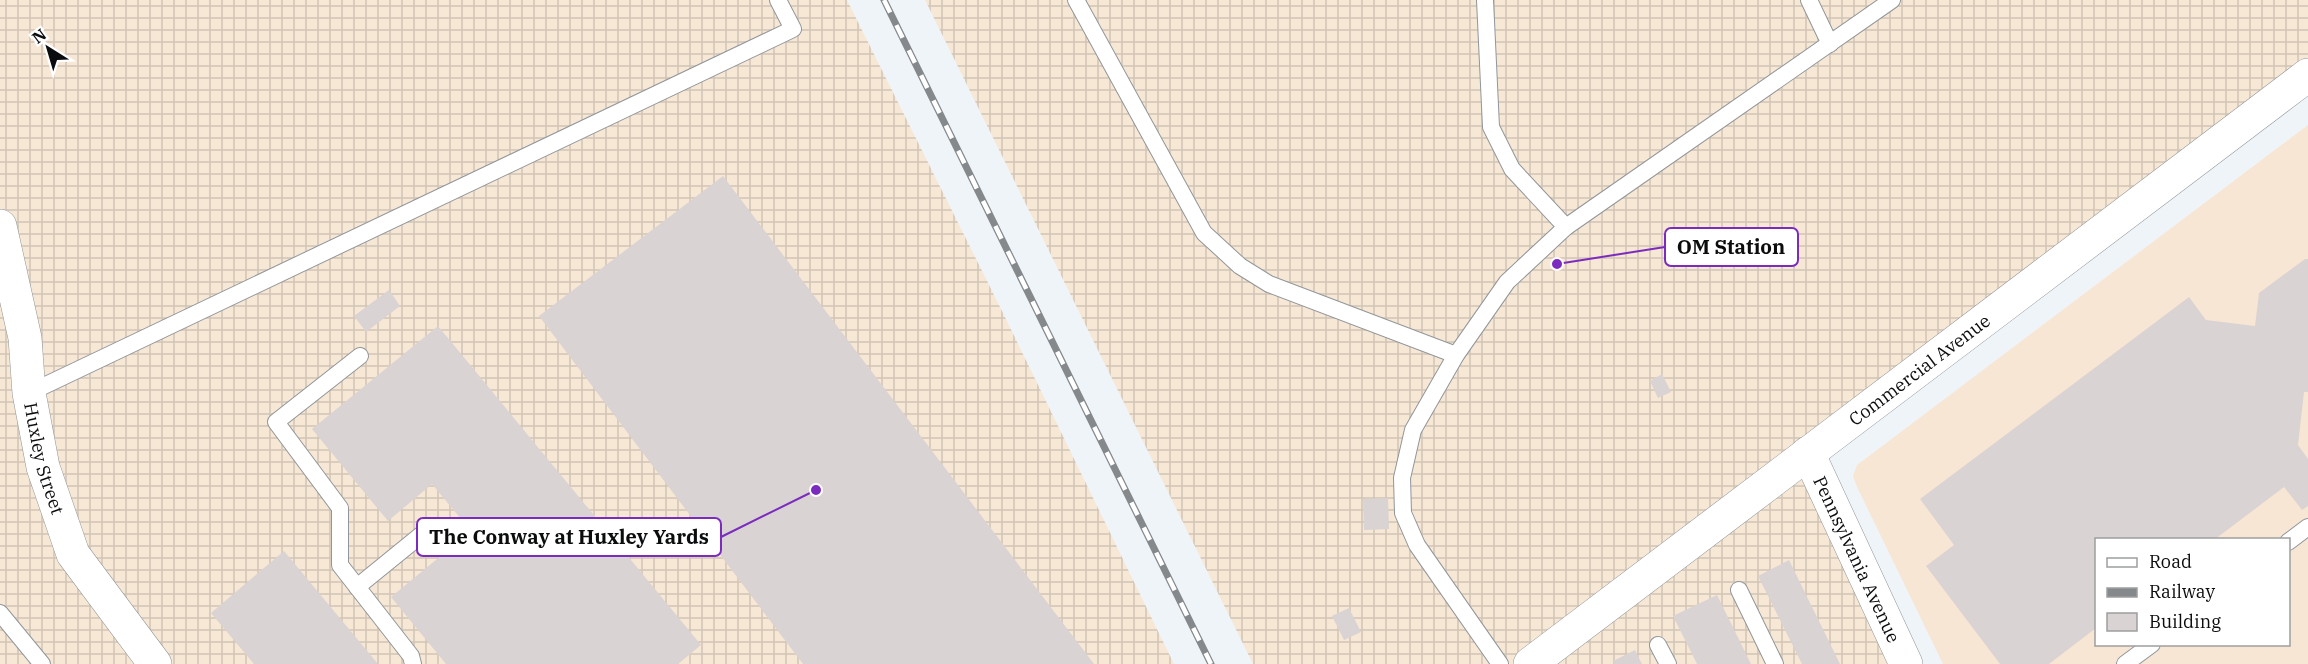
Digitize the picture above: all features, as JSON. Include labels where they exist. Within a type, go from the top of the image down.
[{"type":"street","name":"Commercial Avenue","points":[[1530,664],[2308,75]]},
{"type":"street","name":"Huxley Street","points":[[0,226],[25,338],[30,393],[43,466],[73,554],[145,661]]},
{"type":"street","name":"Pennsylvania Avenue","points":[[1808,453],[1906,664]]},
{"type":"lane","points":[[30,393],[793,30],[778,0]]},
{"type":"lane","points":[[1076,0],[1204,232],[1240,266],[1269,285],[1456,355]]},
{"type":"lane","points":[[1485,0],[1491,127],[1512,169],[1566,227]]},
{"type":"lane","points":[[1809,0],[1830,44]]},
{"type":"lane","points":[[1500,664],[1417,545],[1403,513],[1402,478],[1413,430],[1456,355],[1507,282],[1566,227],[1892,0]]},
{"type":"lane","points":[[360,356],[276,422],[340,508],[340,565],[411,656],[413,664]]},
{"type":"lane","points":[[357,587],[432,526]]},
{"type":"lane","points":[[2290,541],[2308,527]]},
{"type":"lane","points":[[1739,590],[1774,664]]},
{"type":"lane","points":[[0,613],[42,664]]},
{"type":"lane","points":[[1658,645],[1668,664]]},
{"type":"lane","points":[[2126,664],[2151,646]]},
{"type":"shaded area","points":[[0,0],[847,0],[1174,664],[0,664]]},
{"type":"shaded area","points":[[925,0],[2308,0],[2308,75],[1808,453],[1906,664],[1253,664]]},
{"type":"shaded area","points":[[2308,125],[2308,664],[1943,664],[1853,476],[1857,465]]},
{"type":"building","points":[[723,176],[1094,664],[803,664],[539,316]]},
{"type":"building","points":[[2308,259],[2308,392],[2304,392],[2298,445],[2308,459],[2308,506],[2302,510],[2284,487],[2217,538],[2095,538],[2095,629],[2049,664],[2000,664],[1926,566],[1954,545],[1920,499],[2189,297],[2206,320],[2255,326],[2259,293]]},
{"type":"building","points":[[389,290],[400,306],[366,332],[354,316]]},
{"type":"building","points":[[438,326],[701,645],[678,664],[446,664],[391,597],[471,531],[432,484],[388,521],[312,429]]},
{"type":"building","points":[[1662,374],[1671,392],[1658,398],[1650,381]]},
{"type":"building","points":[[1388,498],[1389,529],[1364,530],[1363,499]]},
{"type":"building","points":[[284,551],[378,664],[254,664],[211,613]]},
{"type":"building","points":[[1789,560],[1840,664],[1802,664],[1758,576]]},
{"type":"building","points":[[1717,595],[1751,664],[1697,664],[1673,616]]},
{"type":"building","points":[[1349,608],[1361,632],[1344,640],[1332,616]]},
{"type":"building","points":[[1635,650],[1642,664],[1615,664],[1613,661]]},
{"type":"railway","points":[[884,0],[1211,664]]},
{"type":"place","name":"OM Station","points":[[1557,264]]},
{"type":"place","name":"The Conway at Huxley Yards","points":[[816,490]]}]
